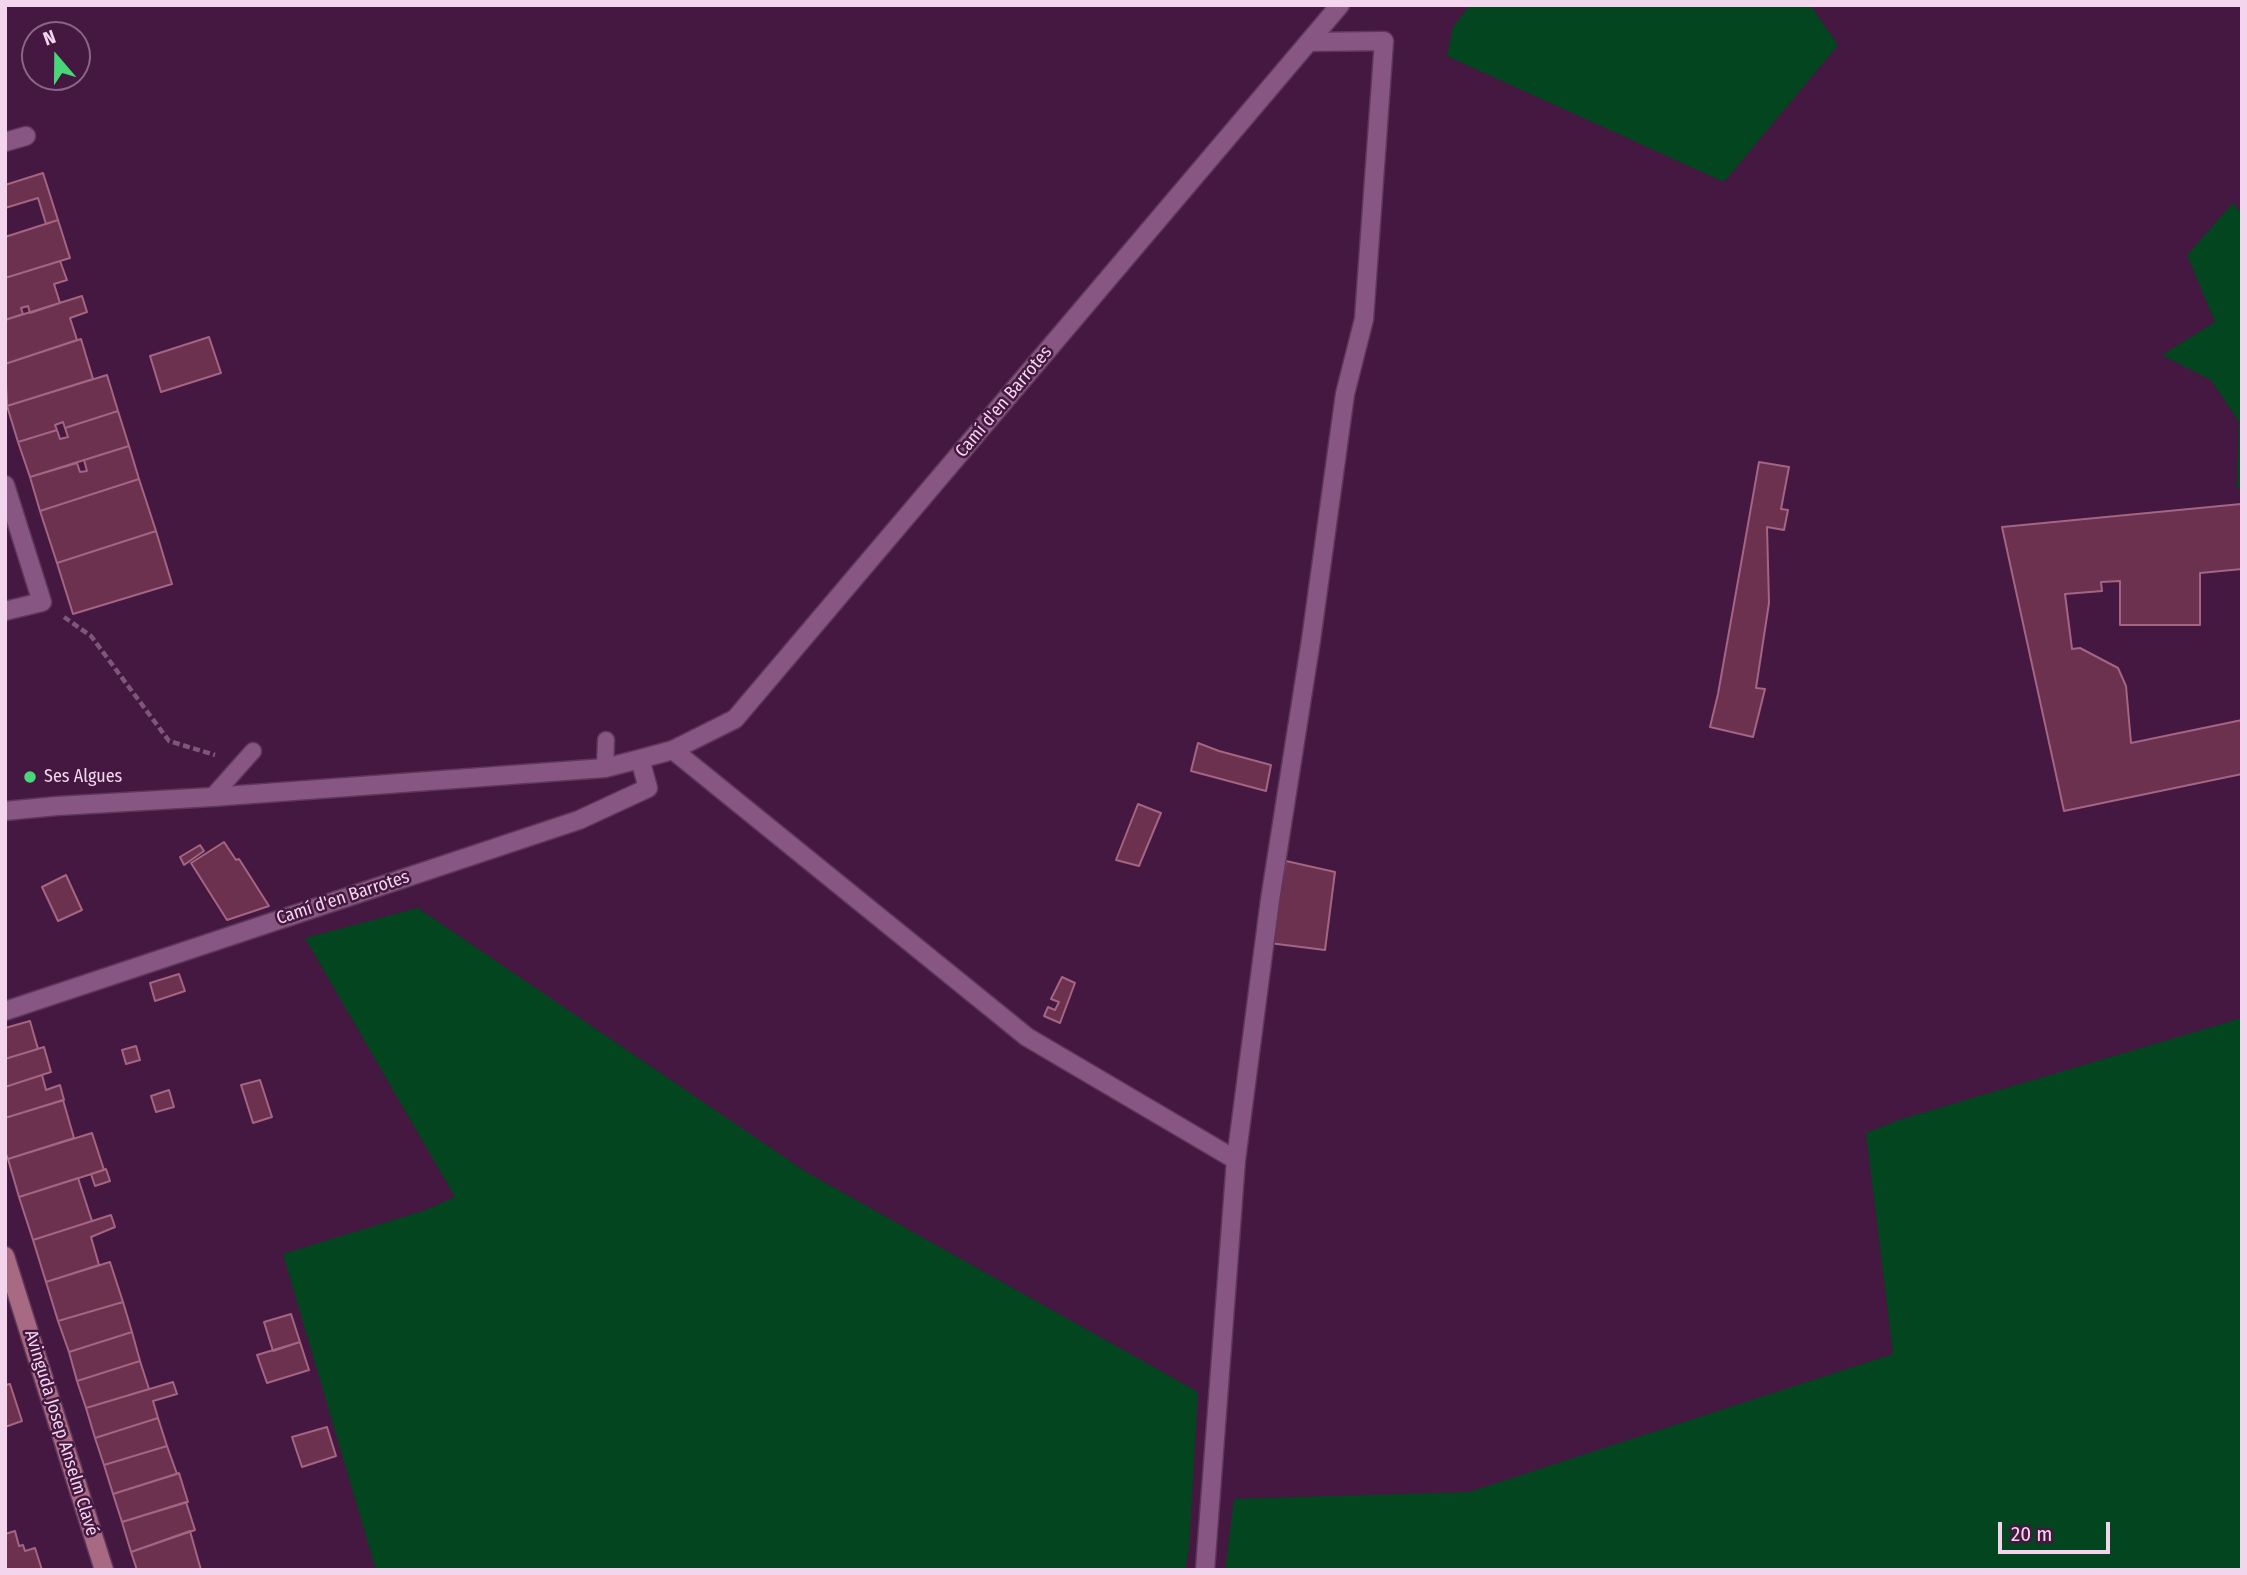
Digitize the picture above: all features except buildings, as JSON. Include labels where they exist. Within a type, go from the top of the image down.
[{"type":"main road","name":"Avinguda Josep Anselm Clavé","points":[[5,1256],[104,1570]]},
{"type":"street","name":"Camí d'en Barrotes","points":[[5,811],[605,768],[673,750],[734,719],[1340,5]]},
{"type":"street","points":[[1205,1570],[1236,1160],[1269,900],[1311,640],[1345,394],[1364,319],[1384,41],[1309,42]]},
{"type":"street","points":[[5,142],[26,136]]},
{"type":"street","points":[[5,485],[42,602],[5,611]]},
{"type":"street","points":[[673,750],[1027,1037],[1236,1160]]},
{"type":"street","name":"Camí d'en Barrotes","points":[[5,1011],[579,820],[648,788],[640,759]]},
{"type":"lane","points":[[605,768],[606,740]]},
{"type":"lane","points":[[212,797],[248,757]]},
{"type":"path","points":[[42,602],[91,636],[169,741],[248,757]]},
{"type":"green space","points":[[1470,5],[1810,5],[1838,45],[1724,182],[1447,56],[1453,27]]},
{"type":"green space","points":[[2233,203],[2242,214],[2242,489],[2237,488],[2239,422],[2211,380],[2162,355],[2215,322],[2187,255]]},
{"type":"green space","points":[[418,908],[806,1172],[1198,1392],[1189,1548],[1185,1570],[376,1570],[283,1254],[426,1210],[455,1197],[305,938]]},
{"type":"green space","points":[[2242,1018],[2241,1570],[1225,1570],[1234,1499],[1469,1492],[1893,1354],[1866,1133],[1902,1119]]},
{"type":"place","name":"Ses Algues","points":[[30,777]]}]
